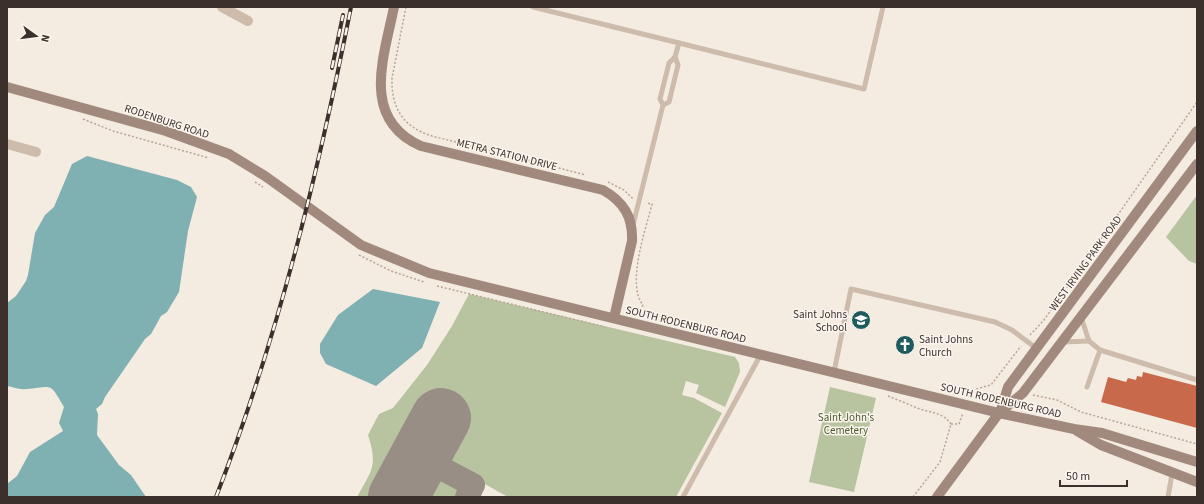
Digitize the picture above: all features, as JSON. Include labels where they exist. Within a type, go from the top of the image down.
[{"type":"street","points":[[222,7],[248,21]]},
{"type":"street","name":"METRA STATION DRIVE","points":[[394,7],[379,86],[389,120],[398,132],[408,140],[421,146],[603,190],[612,195],[621,204],[629,216],[633,228]]},
{"type":"street","name":"RODENBURG ROAD","points":[[7,87],[166,131],[229,154],[265,176],[308,206]]},
{"type":"street","name":"WEST IRVING PARK ROAD","points":[[1000,413],[1008,387],[1197,130]]},
{"type":"street","points":[[7,144],[36,152]]},
{"type":"street","name":"WEST IRVING PARK ROAD","points":[[937,497],[1000,413],[1023,393],[1197,164]]},
{"type":"street","name":"SOUTH RODENBURG ROAD","points":[[308,206],[361,246],[429,273],[1000,413],[1074,429],[1102,433],[1197,462]]},
{"type":"street","points":[[614,318],[632,241],[633,228]]},
{"type":"street","name":"SOUTH RODENBURG ROAD","points":[[1074,429],[1101,445],[1172,474],[1197,482]]},
{"type":"lane","points":[[533,7],[864,89],[883,7]]},
{"type":"lane","points":[[633,228],[663,105],[660,99],[669,63],[675,57],[679,43]]},
{"type":"lane","points":[[663,105],[669,102],[678,65],[675,57]]},
{"type":"lane","points":[[834,372],[851,289],[995,322],[1026,340],[1036,348]]},
{"type":"lane","points":[[1081,317],[1089,342]]},
{"type":"lane","points":[[1062,342],[1089,342],[1100,350],[1197,380]]},
{"type":"lane","points":[[1087,387],[1100,350]]},
{"type":"lane","points":[[683,497],[761,354]]},
{"type":"lane","points":[[1168,497],[1172,474]]},
{"type":"path","points":[[406,7],[392,78],[392,90],[398,111],[410,126],[422,133],[432,136],[586,175]]},
{"type":"path","points":[[972,390],[991,384],[1044,320],[1197,102]]},
{"type":"path","points":[[80,118],[113,131],[210,158]]},
{"type":"path","points":[[602,179],[614,184],[633,198]]},
{"type":"path","points":[[251,180],[264,188]]},
{"type":"path","points":[[641,309],[642,305],[638,298],[636,278],[638,263],[652,204],[648,203]]},
{"type":"path","points":[[1050,398],[1081,412],[1197,444]]},
{"type":"path","points":[[913,497],[940,462],[951,424],[960,424]]},
{"type":"green space","points":[[1197,195],[1197,264],[1189,261],[1166,237]]},
{"type":"green space","points":[[469,294],[735,357],[739,363],[740,372],[725,407],[696,393],[699,385],[686,381],[682,395],[694,398],[722,413],[676,497],[508,497],[442,460],[461,425],[426,405],[374,497],[357,497],[372,468],[373,454],[368,435],[379,414],[393,408],[427,365],[452,326]]},
{"type":"green space","name":"Saint John's Cemetery","points":[[830,387],[876,398],[854,492],[809,482]]},
{"type":"green space","points":[[440,481],[450,483],[454,486],[459,494],[458,497],[422,497],[429,485]]},
{"type":"water","points":[[87,156],[177,180],[191,187],[197,197],[188,231],[179,292],[167,312],[161,316],[151,334],[145,339],[105,397],[102,404],[96,409],[98,414],[97,435],[119,465],[131,475],[146,497],[7,497],[7,484],[17,476],[30,452],[63,431],[59,423],[64,407],[53,389],[46,387],[19,389],[7,386],[7,303],[16,296],[26,281],[35,233],[45,215],[54,207],[72,164]]},
{"type":"water","points":[[373,289],[440,302],[422,348],[376,386],[326,364],[320,353],[320,344],[338,315]]},
{"type":"building","points":[[1143,372],[1197,386],[1197,428],[1101,402],[1108,377],[1126,382],[1128,378],[1136,380],[1137,376],[1142,377]]},
{"type":"taxiway","points":[[420,457],[473,485],[467,497]]},
{"type":"runway","points":[[398,497],[441,418]]},
{"type":"railway","points":[[216,497],[259,377],[294,255],[325,132],[351,7]]},
{"type":"railway","points":[[332,68],[343,15]]},
{"type":"place","name":"Saint Johns School","points":[[861,320]]},
{"type":"place","name":"Saint Johns Church","points":[[905,345]]}]
